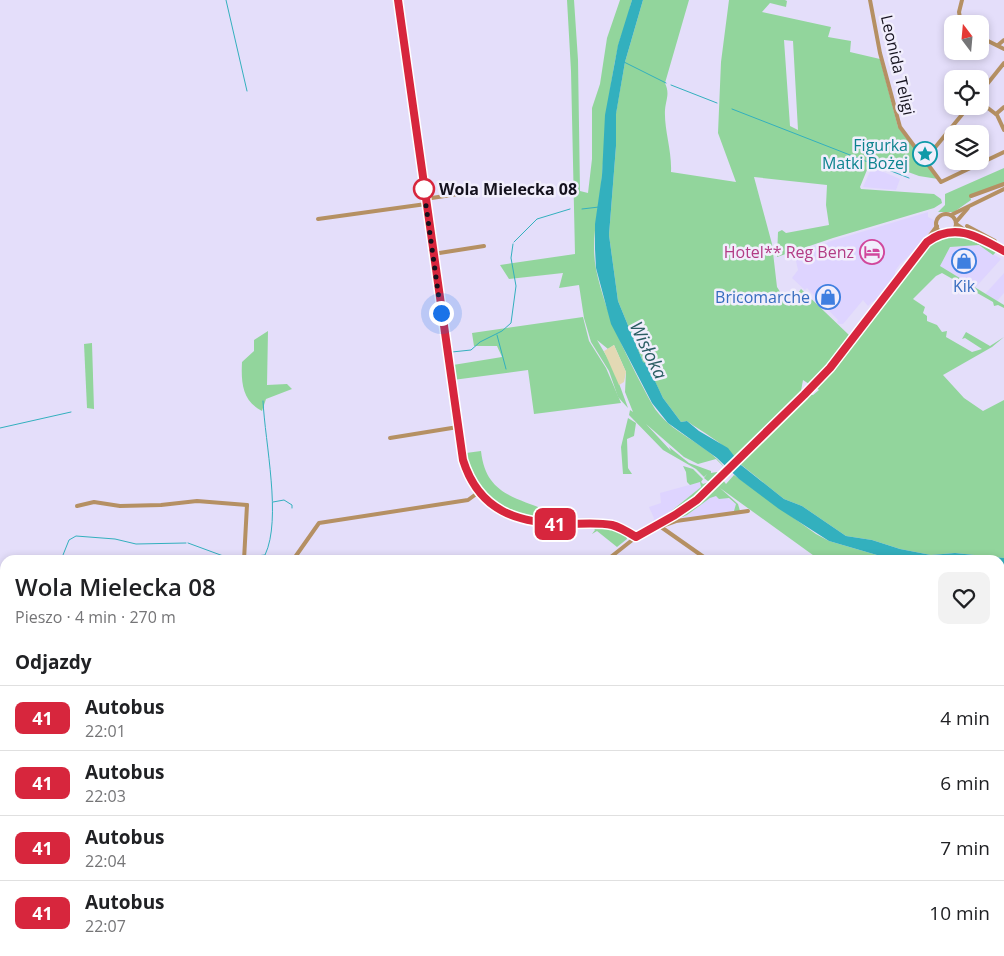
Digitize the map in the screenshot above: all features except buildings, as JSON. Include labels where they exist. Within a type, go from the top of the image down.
[{"type":"street","points":[[398,0],[425,199],[465,466],[479,492],[498,509],[528,521],[606,524],[622,528],[636,537]]},
{"type":"street","name":"Leonida Teligi","points":[[870,0],[880,53],[900,127],[941,182],[1004,152]]},
{"type":"street","points":[[960,15],[962,0]]},
{"type":"street","points":[[998,45],[1004,40]]},
{"type":"street","points":[[989,41],[1004,50]]},
{"type":"street","points":[[989,81],[1004,62]]},
{"type":"street","points":[[996,114],[1004,107]]},
{"type":"street","points":[[989,109],[996,114],[1004,130]]},
{"type":"street","points":[[924,161],[962,115]]},
{"type":"street","points":[[971,196],[1004,184]]},
{"type":"street","points":[[613,555],[636,537],[658,526],[687,507],[716,482],[830,368],[927,242],[941,216],[952,215],[1004,189]]},
{"type":"street","points":[[425,199],[478,191]]},
{"type":"street","points":[[318,218],[426,204]]},
{"type":"street","points":[[952,231],[971,205]]},
{"type":"street","points":[[952,215],[956,223],[973,236],[1004,251]]},
{"type":"street","points":[[937,226],[942,232]]},
{"type":"street","points":[[967,226],[995,241],[994,246]]},
{"type":"street","points":[[927,242],[942,232],[952,231],[973,236]]},
{"type":"street","points":[[433,254],[484,246]]},
{"type":"street","points":[[390,438],[458,427]]},
{"type":"street","points":[[297,555],[319,523],[468,500],[479,492]]},
{"type":"street","points":[[77,506],[94,502],[148,506],[197,501],[247,504],[244,555]]},
{"type":"street","points":[[658,526],[676,521],[748,511]]},
{"type":"street","points":[[658,526],[701,555]]},
{"type":"shaded area","points":[[872,167],[900,179],[896,190],[863,187]]},
{"type":"shaded area","points":[[928,212],[928,217],[934,220],[934,226],[920,245],[900,264],[895,271],[895,275],[876,301],[868,306],[863,300],[843,324],[839,324],[838,320],[807,288],[805,290],[792,278],[798,270],[796,261],[800,254],[831,241]]},
{"type":"shaded area","points":[[970,244],[979,245],[1001,259],[974,289],[940,266],[950,247]]},
{"type":"shaded area","points":[[1004,273],[1004,293],[997,301],[985,294]]},
{"type":"shaded area","points":[[700,482],[701,487],[673,509],[673,513],[652,525],[654,518],[649,507],[661,503],[660,493]]},
{"type":"shaded area","points":[[717,491],[736,504],[738,511],[683,519],[682,517]]},
{"type":"green space","points":[[567,0],[574,0],[578,60],[580,191],[588,193],[592,159],[592,108],[600,84],[607,38],[620,0],[632,0],[618,47],[610,95],[594,245],[596,269],[612,321],[652,404],[668,423],[708,451],[717,459],[725,468],[716,459],[698,464],[684,457],[646,424],[671,451],[669,447],[689,463],[711,471],[711,473],[717,472],[726,484],[734,475],[816,534],[829,541],[877,555],[813,555],[720,488],[738,504],[740,511],[734,511],[736,504],[729,498],[719,499],[716,496],[710,498],[687,515],[662,525],[689,509],[721,482],[714,477],[714,481],[688,504],[673,513],[670,512],[701,487],[700,482],[690,485],[687,482],[683,466],[693,469],[703,479],[701,482],[703,484],[709,482],[704,478],[707,474],[704,477],[696,469],[663,450],[629,415],[630,410],[633,412],[625,392],[626,372],[614,345],[608,349],[597,340],[613,367],[628,408],[618,397],[609,371],[591,342],[584,318],[579,285],[559,288],[563,273],[509,279],[500,265],[575,254],[571,71]]},
{"type":"green space","points":[[643,0],[689,0],[665,83],[667,93],[665,118],[671,172],[736,182],[718,133],[721,62],[729,0],[785,0],[787,1],[786,7],[770,3],[762,12],[831,27],[828,37],[851,41],[850,52],[880,59],[898,127],[938,179],[919,176],[878,161],[876,167],[869,165],[860,187],[861,189],[934,194],[941,199],[942,203],[934,208],[777,257],[778,232],[782,230],[786,233],[829,225],[826,205],[827,185],[754,177],[772,244],[777,287],[789,306],[801,289],[849,335],[809,384],[803,380],[801,391],[734,457],[719,442],[687,421],[681,422],[663,398],[647,365],[643,362],[618,301],[609,235],[616,146],[616,113],[625,62]],"holes":[[[784,40],[793,41],[798,130],[790,126]]]},
{"type":"green space","points":[[1004,168],[1004,183],[970,195],[971,200],[954,212],[938,212],[945,205],[945,194]]},
{"type":"green space","points":[[957,234],[996,252],[993,255],[979,245],[950,247],[940,266],[1004,305],[1004,308],[998,305],[994,306],[993,302],[942,273],[936,276],[913,299],[925,307],[923,313],[927,316],[927,321],[937,325],[942,332],[947,331],[946,337],[972,352],[982,349],[965,338],[962,339],[966,332],[990,346],[1004,337],[992,347],[943,375],[964,398],[983,411],[1004,400],[1004,555],[955,553],[931,555],[900,549],[872,540],[846,536],[802,506],[784,499],[739,463],[808,394],[813,395],[819,390],[816,387],[840,361],[929,245],[938,239]]},
{"type":"green space","points":[[583,317],[589,341],[606,368],[621,403],[534,414],[528,370],[453,380],[453,365],[502,357],[497,346],[474,346],[472,333]]},
{"type":"green space","points":[[268,331],[267,385],[287,384],[292,389],[266,399],[262,411],[250,402],[244,390],[242,362],[254,351],[254,340]]},
{"type":"green space","points":[[92,343],[94,409],[87,408],[84,344]]},
{"type":"green space","points":[[628,418],[636,423],[634,436],[627,439],[628,468],[632,474],[623,474],[621,447]]},
{"type":"green space","points":[[461,438],[464,438],[466,453],[481,451],[484,467],[490,479],[498,488],[556,515],[558,522],[520,516],[492,501],[480,489],[472,475],[465,458]]},
{"type":"green space","points":[[592,526],[606,527],[618,531],[626,535],[627,539],[617,547],[597,531],[592,534],[595,530]]},
{"type":"sand","points":[[614,345],[626,372],[624,382],[619,385],[604,351]]},
{"type":"water","points":[[632,0],[643,0],[625,62],[616,114],[616,146],[609,235],[618,301],[643,362],[647,364],[663,398],[681,422],[687,421],[699,431],[728,448],[741,465],[784,499],[802,506],[846,536],[872,540],[900,549],[931,555],[877,555],[829,541],[779,509],[739,479],[717,458],[668,423],[652,403],[611,324],[596,268],[595,224],[602,175],[605,115],[618,45]]},
{"type":"water","points":[[955,553],[975,555],[931,555]]},
{"type":"waterway","points":[[226,0],[247,91]]},
{"type":"waterway","points":[[624,62],[666,83]]},
{"type":"waterway","points":[[671,85],[717,103]]},
{"type":"waterway","points":[[732,109],[909,178]]},
{"type":"waterway","points":[[582,209],[599,207]]},
{"type":"waterway","points":[[514,242],[537,219],[570,209]]},
{"type":"waterway","points":[[452,352],[471,350],[480,342],[502,331],[511,323],[516,286],[511,258],[513,244]]},
{"type":"waterway","points":[[497,335],[506,369]]},
{"type":"waterway","points":[[263,401],[272,502],[270,540],[265,555]]},
{"type":"waterway","points":[[0,428],[71,412]]},
{"type":"waterway","points":[[273,502],[284,500],[292,505],[292,508]]},
{"type":"waterway","points":[[63,555],[69,540],[76,536],[115,539],[136,544],[186,543]]},
{"type":"waterway","points":[[188,543],[221,555]]},
{"type":"bus line","name":"41","points":[[398,0],[463,460],[467,473],[479,492],[498,509],[513,517],[544,523],[611,525],[622,528],[636,537],[697,500],[804,395],[830,368],[927,242],[942,232],[958,231],[1004,251]]},
{"type":"place","name":"Figurka Matki Bożej","points":[[925,154]]},
{"type":"place","name":"Wola Mielecka 08","points":[[424,189]]},
{"type":"place","name":"Hotel** Reg Benz","points":[[872,252]]},
{"type":"place","name":"Kik","points":[[964,261]]},
{"type":"place","name":"Bricomarche","points":[[828,297]]},
{"type":"route","points":[[424,189],[423,184],[441,313]]},
{"type":"water label","name":"Wisłoka","points":[[649,350]]}]
